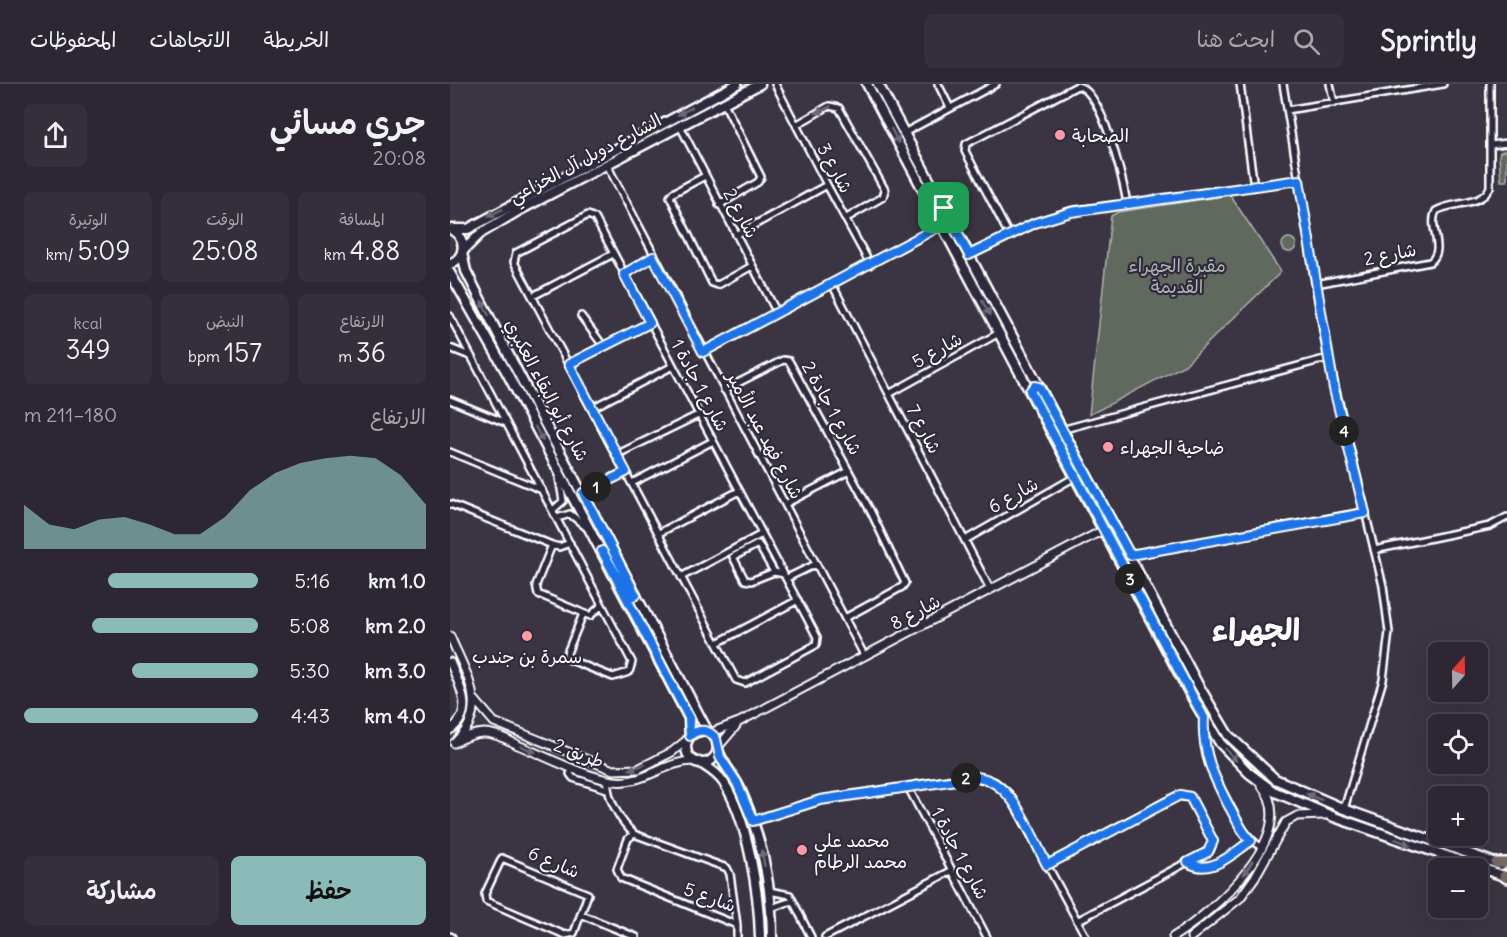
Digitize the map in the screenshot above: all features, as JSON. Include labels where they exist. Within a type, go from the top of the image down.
[{"type":"highway","points":[[1496,863],[1506,872]]},
{"type":"main road","name":"الشارع دوبل آل الخزاعي","points":[[451,229],[468,229],[737,84]]},
{"type":"main road","name":"الشارع دوبل آل الخزاعي","points":[[450,264],[481,232],[759,84]]},
{"type":"main road","points":[[867,84],[940,210],[969,255],[1076,476],[1204,718],[1220,743],[1256,779],[1292,801],[1334,817],[1506,872]]},
{"type":"main road","points":[[878,84],[904,133],[932,196]]},
{"type":"main road","points":[[645,132],[644,138],[650,142]]},
{"type":"main road","points":[[632,139],[637,144],[637,149]]},
{"type":"main road","points":[[940,210],[942,225],[999,333],[1027,375]]},
{"type":"main road","name":"شارع أبو البقاء العكبري","points":[[451,229],[460,237],[463,263],[473,286],[709,732]]},
{"type":"main road","name":"شارع أبو البقاء العكبري","points":[[450,273],[506,371],[689,718],[689,738]]},
{"type":"main road","points":[[506,371],[509,368],[513,370],[537,414],[543,419]]},
{"type":"main road","points":[[1034,389],[1061,429],[1197,683],[1228,735],[1275,779],[1344,809],[1496,863]]},
{"type":"main road","points":[[602,551],[630,597],[636,595]]},
{"type":"main road","points":[[758,937],[759,913],[749,852],[734,803],[719,776],[697,762],[686,751],[689,738],[697,731],[709,732],[716,739],[718,749],[737,783],[753,821],[762,852],[769,891],[772,937]]},
{"type":"main road","points":[[697,762],[710,761],[718,749]]},
{"type":"street","name":"شارع 3","points":[[776,84],[870,264]]},
{"type":"street","points":[[938,84],[950,108]]},
{"type":"street","points":[[904,133],[996,84]]},
{"type":"street","points":[[1240,84],[1254,187]]},
{"type":"street","points":[[1283,84],[1328,358],[1387,610],[1387,654],[1374,713],[1344,809]]},
{"type":"street","points":[[1330,84],[1334,103]]},
{"type":"street","points":[[1287,110],[1443,84]]},
{"type":"street","name":"شارع 2","points":[[1316,284],[1430,262],[1437,254],[1433,220],[1436,211],[1479,199],[1488,192],[1491,84]]},
{"type":"street","points":[[1009,235],[965,146],[1077,86],[1085,90],[1109,134],[1117,155],[1127,203]]},
{"type":"street","points":[[719,205],[758,182],[761,177],[724,103]]},
{"type":"street","points":[[796,125],[829,106],[839,108],[885,190],[883,197],[845,219]]},
{"type":"street","name":"شارع 2","points":[[680,126],[777,313]]},
{"type":"street","points":[[1491,145],[1507,143]]},
{"type":"street","name":"شارع فهد عبد الأمير","points":[[607,165],[653,257],[864,655]]},
{"type":"street","points":[[705,176],[673,193],[670,197],[712,283],[718,285],[752,266]]},
{"type":"street","points":[[969,255],[1009,235],[1061,214],[1299,180]]},
{"type":"street","points":[[736,235],[827,185]]},
{"type":"street","name":"شارع 1 جادة 1","points":[[590,215],[595,218],[624,274],[817,637],[817,643],[745,683],[738,682],[514,262],[516,253],[590,215]]},
{"type":"street","points":[[703,352],[942,225]]},
{"type":"street","points":[[533,296],[613,254]]},
{"type":"street","points":[[624,274],[653,257]]},
{"type":"street","name":"شارع 7","points":[[832,284],[990,589]]},
{"type":"street","points":[[581,315],[604,346]]},
{"type":"street","points":[[450,316],[632,662],[631,670],[620,677],[608,676],[568,658],[567,653],[582,614]]},
{"type":"street","points":[[569,364],[650,323]]},
{"type":"street","name":"شارع 5","points":[[889,394],[999,333]]},
{"type":"street","points":[[450,348],[470,356]]},
{"type":"street","points":[[1061,429],[1328,358]]},
{"type":"street","name":"شارع 1 جادة 2","points":[[724,390],[783,360],[788,360],[849,471],[905,583],[902,587],[845,618]]},
{"type":"street","points":[[592,408],[673,366]]},
{"type":"street","points":[[450,400],[506,423]]},
{"type":"street","points":[[616,455],[698,414]]},
{"type":"street","points":[[632,483],[713,441]]},
{"type":"street","points":[[450,452],[542,490]]},
{"type":"street","points":[[553,510],[563,501],[558,471]]},
{"type":"street","name":"شارع 1 جادة 2","points":[[785,504],[849,471]]},
{"type":"street","points":[[583,493],[626,472]]},
{"type":"street","name":"شارع 6","points":[[965,540],[1076,476]]},
{"type":"street","points":[[659,533],[739,492]]},
{"type":"street","points":[[450,512],[451,505],[552,545],[559,547],[570,543]]},
{"type":"street","points":[[557,518],[570,513],[589,530]]},
{"type":"street","points":[[1130,555],[1365,513]]},
{"type":"street","points":[[1374,550],[1490,526],[1507,517]]},
{"type":"street","name":"شارع 8","points":[[709,732],[718,732],[739,722],[1105,530]]},
{"type":"street","points":[[681,577],[762,534]]},
{"type":"street","points":[[774,572],[751,581],[745,580],[733,557],[758,544],[774,572],[785,576],[816,564]]},
{"type":"street","points":[[552,545],[536,585],[537,592],[582,614],[592,616],[602,606]]},
{"type":"street","points":[[717,643],[798,600]]},
{"type":"street","name":"طريق 2","points":[[450,636],[453,652],[465,672],[475,700],[489,718],[514,731],[604,768],[629,770],[672,752],[689,738]]},
{"type":"street","points":[[450,662],[465,705],[460,720],[450,730]]},
{"type":"street","points":[[455,675],[458,669],[465,672]]},
{"type":"street","name":"طريق 2","points":[[452,744],[469,725],[475,700]]},
{"type":"street","points":[[1204,718],[1204,746],[1213,777],[1242,831],[1251,841],[1261,847]]},
{"type":"street","name":"شارع 8","points":[[718,749],[739,722]]},
{"type":"street","points":[[510,741],[508,736],[514,731]]},
{"type":"street","name":"طريق 2","points":[[452,744],[472,734],[484,733],[608,780],[630,781],[645,778],[678,762],[697,762]]},
{"type":"street","points":[[576,757],[579,763],[570,774],[573,778],[607,789]]},
{"type":"street","points":[[753,821],[820,800],[971,777],[995,782],[1009,794],[1086,937]]},
{"type":"street","points":[[1173,937],[1195,923],[1230,892],[1261,847],[1272,822],[1273,806],[1267,792],[1256,779]]},
{"type":"street","points":[[608,780],[607,789],[624,823],[634,834]]},
{"type":"street","name":"شارع 1 جادة 1","points":[[908,787],[986,935],[979,937]]},
{"type":"street","points":[[1047,865],[1182,794],[1190,797],[1213,841],[1208,852],[1077,921]]},
{"type":"street","points":[[1191,937],[1240,898],[1256,878],[1286,822],[1297,816],[1319,814],[1334,817]]},
{"type":"street","name":"شارع 5","points":[[634,834],[727,868],[730,874],[737,925],[618,876],[617,869],[628,839],[634,834]]},
{"type":"street","points":[[1266,835],[1274,835],[1276,839]]},
{"type":"street","points":[[1188,862],[1199,868],[1213,866],[1251,841]]},
{"type":"street","name":"شارع 6","points":[[506,858],[585,891],[589,896],[582,915],[573,936],[565,935],[486,901],[485,894],[499,861],[506,858]]},
{"type":"street","points":[[825,937],[951,871]]},
{"type":"street","points":[[769,891],[790,895],[811,937]]},
{"type":"street","points":[[771,908],[792,900]]},
{"type":"street","points":[[582,915],[636,937]]},
{"type":"street","points":[[737,925],[737,937]]},
{"type":"green space","points":[[1507,150],[1507,181],[1501,181],[1499,156],[1500,152]]},
{"type":"green space","name":"مقبرة الجهراء القديمة","points":[[1230,195],[1281,272],[1185,365],[1089,415],[1111,216],[1118,212]]},
{"type":"green space","points":[[1289,238],[1294,240],[1296,245],[1294,250],[1289,252],[1284,250],[1282,245],[1284,240]]},
{"type":"place","name":"الصحابة","points":[[1060,135]]},
{"type":"place","name":"ضاحية الجهراء","points":[[1108,447]]},
{"type":"place","name":"سمرة بن جندب","points":[[527,636]]},
{"type":"place","name":"محمد علي محمد الرطام","points":[[802,850]]},
{"type":"district","name":"الجهراء","points":[[1256,629]]},
{"type":"route","points":[[1299,180],[1334,389],[1365,513],[1130,555],[1039,387],[1034,386],[1030,391],[1204,718],[1204,746],[1213,777],[1242,831],[1251,841],[1213,866],[1199,868],[1188,862],[1208,852],[1213,846],[1213,841],[1190,797],[1182,794],[1047,865],[1009,794],[1000,785],[984,778],[971,777],[820,800],[753,821],[737,783],[720,757],[716,739],[710,732],[705,731],[697,731],[690,736],[689,718],[602,551],[627,594],[635,597],[583,493],[626,472],[569,364],[650,323],[624,274],[653,257],[703,352],[942,225],[935,212],[939,207],[944,208],[969,255],[1035,223],[1071,212],[1299,180]]}]
